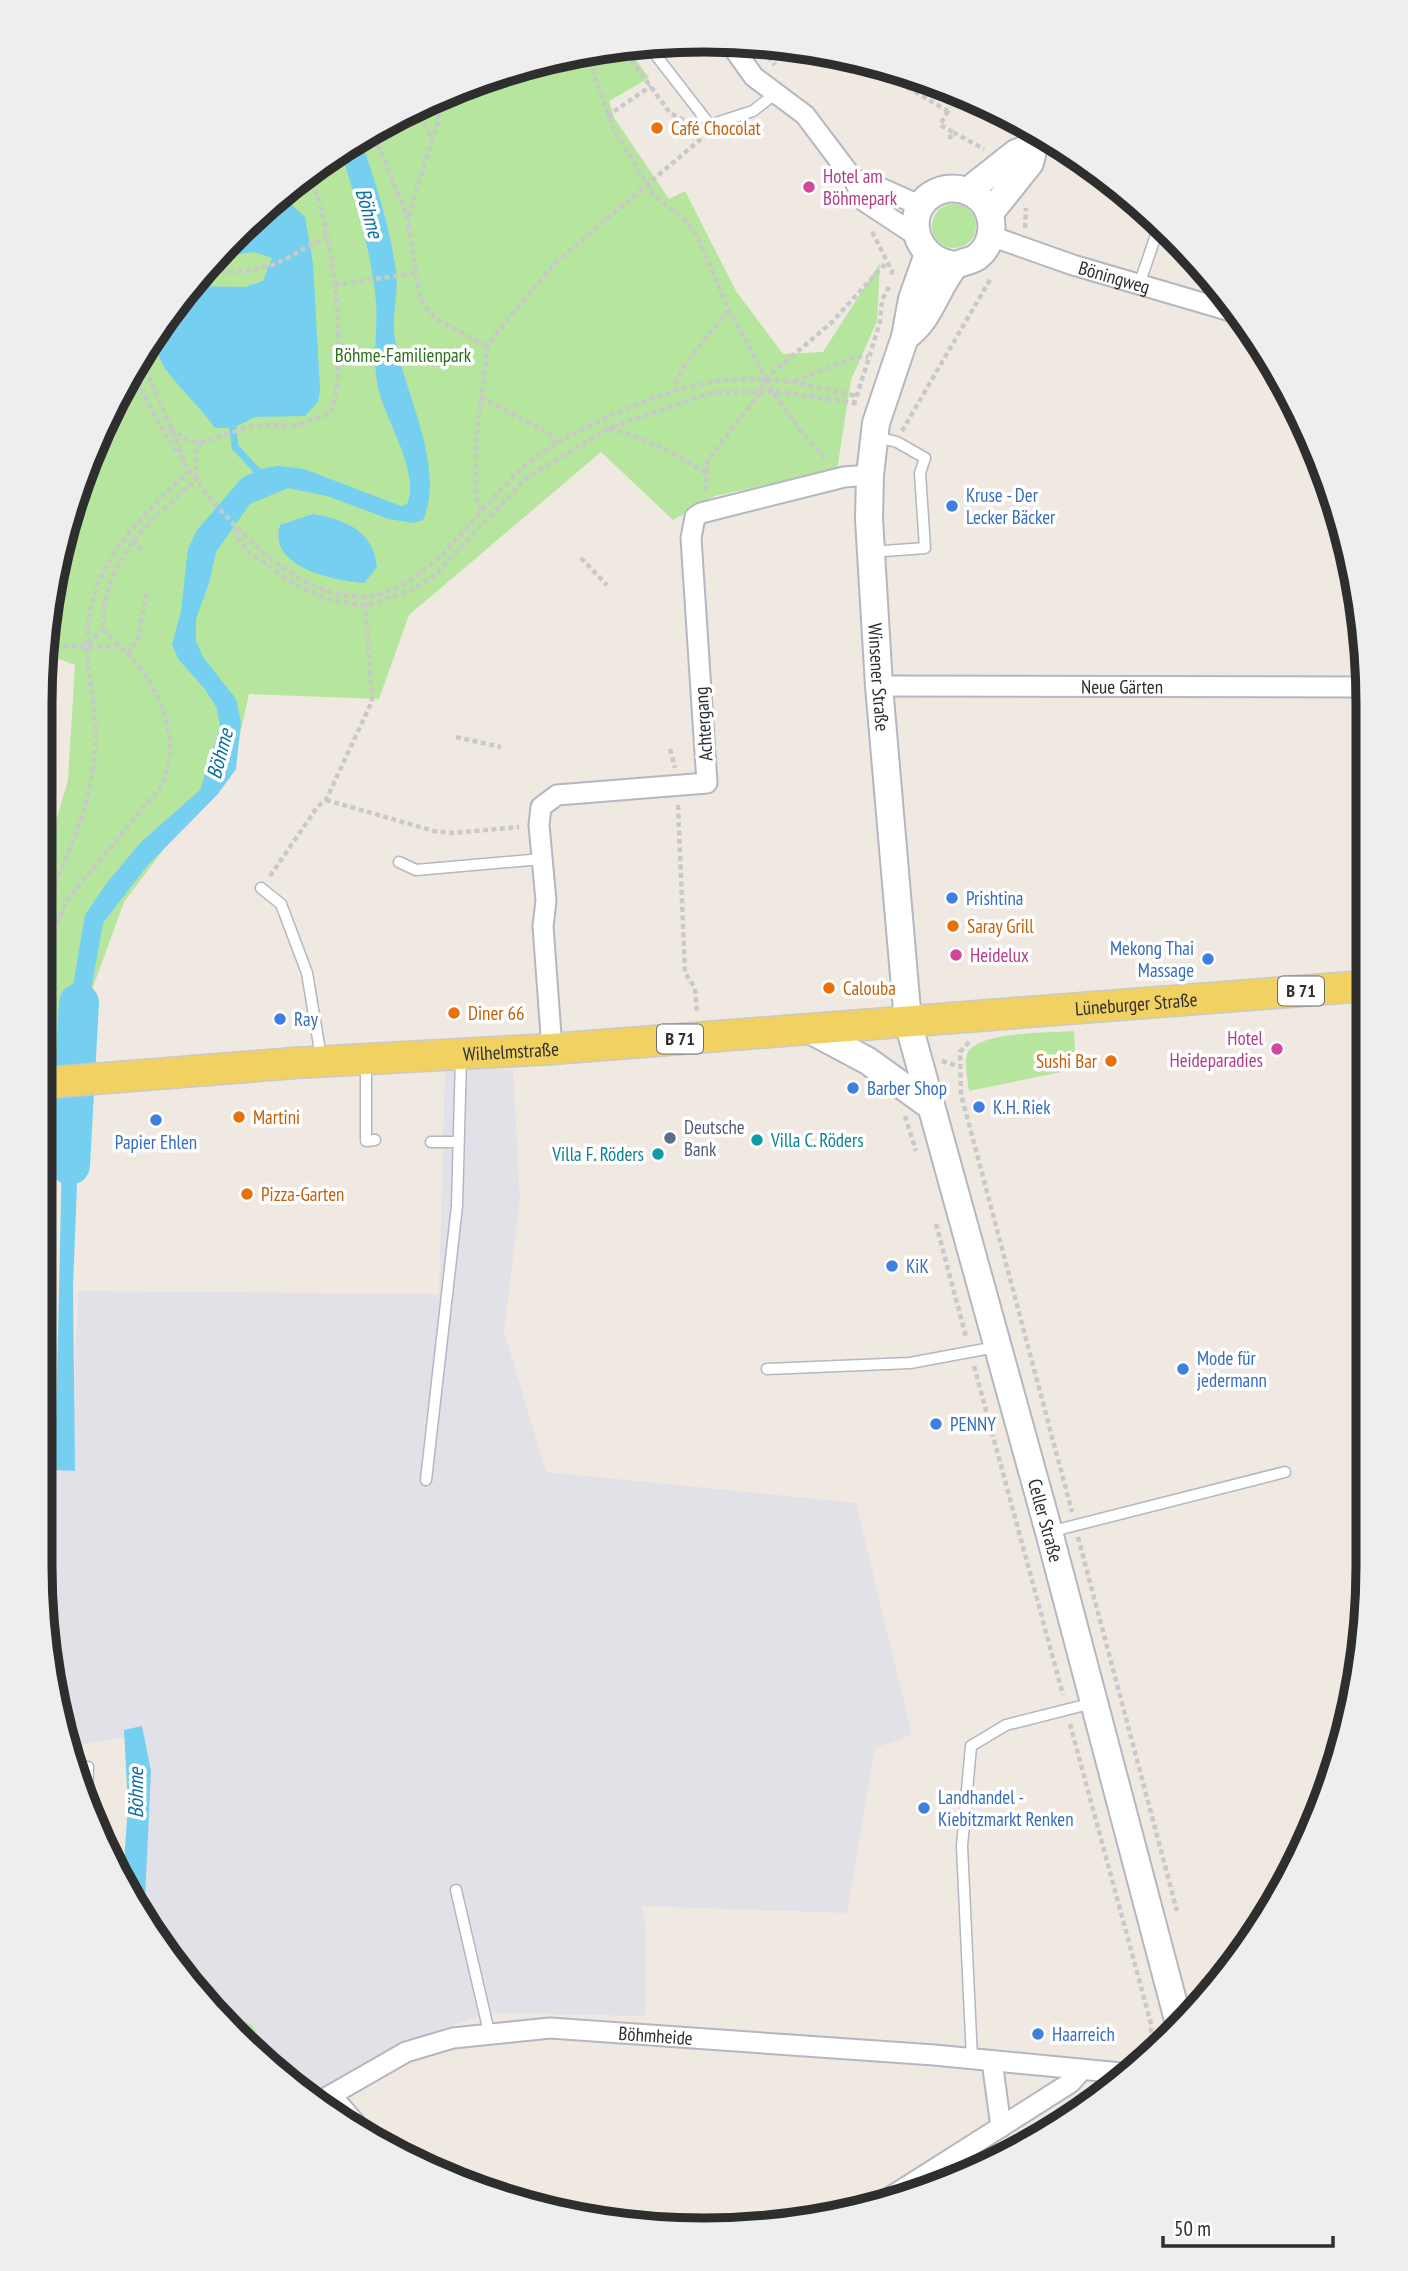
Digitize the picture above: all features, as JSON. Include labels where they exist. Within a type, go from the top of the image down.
[{"type":"main road","name":"Winsener Straße","points":[[968,191],[1016,153],[1035,143]]},
{"type":"main road","name":"Winsener Straße","points":[[905,337],[920,327],[955,265],[978,256],[990,224],[1030,163],[1037,144]]},
{"type":"main road","points":[[921,206],[928,198],[947,189],[968,191],[977,196],[990,224]]},
{"type":"main road","name":"Winsener Straße","points":[[908,1021],[879,686],[871,552],[870,475],[874,436],[905,337],[922,245],[916,221],[921,206]]},
{"type":"main road","points":[[922,245],[936,260],[955,265]]},
{"type":"main road","name":"Lüneburger Straße","points":[[908,1021],[1356,987]]},
{"type":"main road","name":"Wilhelmstraße","points":[[52,1082],[366,1058],[552,1049],[908,1021]]},
{"type":"main road","name":"Celler Straße","points":[[908,1021],[1049,1532],[1177,2015]]},
{"type":"main road","points":[[808,1029],[868,1061],[929,1105]]},
{"type":"street","points":[[737,54],[754,77],[805,115],[854,180],[864,201],[922,245]]},
{"type":"street","points":[[854,180],[874,185],[921,206]]},
{"type":"street","name":"Böningweg","points":[[990,224],[1139,285],[1222,309]]},
{"type":"street","name":"Achtergang","points":[[552,1049],[543,926],[546,901],[540,814],[544,802],[550,798],[707,783],[691,538],[695,517],[701,513],[844,477],[870,475]]},
{"type":"street","name":"Neue Gärten","points":[[879,686],[1355,687]]},
{"type":"street","name":"Böhmheide","points":[[327,2098],[406,2052],[453,2038],[489,2032],[550,2028],[972,2059],[1115,2073]]},
{"type":"street","points":[[992,2061],[1001,2127]]},
{"type":"street","points":[[909,2185],[1070,2083],[1082,2070]]},
{"type":"lane","points":[[655,55],[710,125],[753,111],[777,92]]},
{"type":"lane","points":[[1139,285],[1156,235]]},
{"type":"lane","points":[[871,552],[925,548],[920,473],[925,458],[898,442],[874,436]]},
{"type":"lane","points":[[398,862],[416,870],[542,859]]},
{"type":"lane","points":[[261,888],[281,904],[307,973],[321,1061]]},
{"type":"lane","points":[[426,1480],[457,1206],[462,1053]]},
{"type":"lane","points":[[366,1058],[366,1141],[375,1140]]},
{"type":"lane","points":[[431,1142],[458,1142]]},
{"type":"lane","points":[[766,1370],[910,1363],[997,1347]]},
{"type":"lane","points":[[1049,1532],[1284,1472]]},
{"type":"lane","points":[[972,2059],[961,1846],[971,1746],[1006,1725],[1094,1703]]},
{"type":"lane","points":[[88,1767],[88,1778]]},
{"type":"lane","points":[[456,1890],[489,2032]]},
{"type":"path","points":[[629,57],[670,113],[682,118],[688,125]]},
{"type":"path","points":[[589,63],[607,116],[647,184],[696,234],[729,310],[764,379],[802,433],[834,467]]},
{"type":"path","points":[[900,83],[949,109],[940,125],[984,149]]},
{"type":"path","points":[[607,116],[650,86]]},
{"type":"path","points":[[407,217],[439,120],[438,110]]},
{"type":"path","points":[[421,118],[432,140]]},
{"type":"path","points":[[948,139],[953,132]]},
{"type":"path","points":[[481,510],[476,496],[480,396],[488,347],[512,312],[555,263],[700,140],[694,133]]},
{"type":"path","points":[[377,141],[407,217],[420,296],[428,311],[488,347]]},
{"type":"path","points":[[170,429],[189,441],[201,443],[254,425],[298,425],[331,413],[338,393],[339,358],[334,285],[320,198],[313,183]]},
{"type":"path","points":[[1025,233],[1027,201]]},
{"type":"path","points":[[852,415],[880,322],[882,300],[892,275],[869,226]]},
{"type":"path","points":[[216,272],[247,271],[276,264],[326,237]]},
{"type":"path","points":[[707,497],[705,474],[714,449],[762,390],[764,379],[830,324],[887,262]]},
{"type":"path","points":[[902,430],[995,271]]},
{"type":"path","points":[[334,285],[416,273]]},
{"type":"path","points":[[675,393],[674,384],[688,362],[729,310]]},
{"type":"path","points":[[791,382],[858,356],[868,357]]},
{"type":"path","points":[[145,369],[190,471]]},
{"type":"path","points":[[138,381],[159,428],[235,528],[300,577],[335,593],[365,598],[391,590],[410,580],[430,565],[518,472],[556,443],[605,419],[675,393],[724,380],[764,379],[791,382],[857,396]]},
{"type":"path","points":[[235,528],[240,542],[250,553],[293,583],[326,599],[365,606],[414,589],[436,573],[524,479],[608,428],[709,393],[762,390],[855,403]]},
{"type":"path","points":[[480,396],[550,434],[556,443]]},
{"type":"path","points":[[608,428],[643,438],[677,454],[705,474]]},
{"type":"path","points":[[87,645],[103,629],[106,594],[114,570],[133,540],[196,480],[195,452],[201,443]]},
{"type":"path","points":[[52,891],[71,852],[89,795],[96,714],[87,645],[90,616],[107,562],[136,522],[190,471]]},
{"type":"path","points":[[133,540],[142,550]]},
{"type":"path","points":[[581,558],[607,585]]},
{"type":"path","points":[[128,654],[138,639],[147,592]]},
{"type":"path","points":[[261,888],[326,800],[372,701],[365,598]]},
{"type":"path","points":[[52,937],[67,900],[167,774],[171,750],[164,711],[151,686],[128,654],[118,647],[103,629]]},
{"type":"path","points":[[55,646],[118,647]]},
{"type":"path","points":[[456,737],[501,747]]},
{"type":"path","points":[[677,785],[685,973],[695,988],[698,1037]]},
{"type":"path","points":[[326,800],[434,831],[452,833],[523,826]]},
{"type":"path","points":[[904,1114],[918,1157]]},
{"type":"path","points":[[936,1222],[1151,2024],[1151,2041]]},
{"type":"shaded area","points":[[513,1069],[520,1199],[504,1331],[546,1472],[856,1503],[912,1735],[875,1748],[847,1913],[642,1906],[646,1933],[645,2016],[489,2013],[434,2031],[318,2092],[274,2057],[214,1997],[162,1929],[136,1886],[138,1735],[78,1746],[65,1694],[54,1610],[52,1440],[72,1439],[78,1291],[439,1294],[445,1070]]},
{"type":"green space","name":"Böhme-Familienpark","points":[[634,57],[649,78],[609,101],[615,119],[669,199],[685,191],[736,291],[783,354],[823,352],[880,263],[877,321],[851,380],[837,470],[715,496],[673,520],[601,452],[409,615],[379,699],[249,694],[230,778],[175,834],[124,902],[93,987],[91,1062],[52,1064],[52,834],[68,780],[75,665],[54,657],[65,577],[75,535],[102,455],[140,378],[162,342],[214,274],[274,214],[342,162],[416,120],[455,102],[535,75],[577,65]]},
{"type":"green space","points":[[954,204],[969,211],[976,226],[969,241],[954,248],[939,241],[932,226],[939,211]]},
{"type":"green space","points":[[1074,1031],[1076,1069],[969,1091],[967,1056],[976,1045],[1001,1037]]},
{"type":"green space","points":[[237,2022],[246,2022],[254,2027],[259,2043],[243,2028]]},
{"type":"water","points":[[364,149],[390,237],[396,271],[395,340],[427,454],[429,500],[423,520],[413,523],[389,519],[327,496],[288,488],[250,504],[216,552],[209,583],[196,619],[196,641],[203,657],[236,699],[241,722],[236,769],[218,794],[147,866],[103,923],[91,990],[91,1055],[66,1057],[72,992],[85,915],[106,884],[141,842],[200,790],[220,727],[217,708],[204,688],[179,660],[172,645],[181,611],[188,549],[197,530],[242,478],[261,469],[278,466],[304,469],[401,506],[407,504],[410,491],[406,461],[382,400],[376,376],[376,302],[371,265],[344,161]]},
{"type":"water","points":[[289,202],[305,217],[313,263],[320,390],[318,402],[305,416],[255,417],[233,428],[215,428],[171,376],[161,362],[158,349],[204,286],[245,287],[263,281],[272,258],[254,252],[232,255]]},
{"type":"water","points":[[313,514],[347,524],[356,529],[370,544],[377,567],[364,583],[321,575],[306,569],[283,552],[279,539],[280,525]]},
{"type":"water","points":[[80,1108],[73,1287],[75,1471],[55,1470],[63,1110]]},
{"type":"water","points":[[142,1726],[151,1771],[145,1901],[124,1863],[128,1805],[124,1730]]},
{"type":"waterway","points":[[233,428],[235,447],[262,476]]},
{"type":"waterway","name":"Böhme","points":[[70,1165],[79,1003]]},
{"type":"place","name":"Café Chocolat","points":[[657,128]]},
{"type":"place","name":"Hotel am Böhmepark","points":[[809,187]]},
{"type":"place","name":"Kruse - Der Lecker Bäcker","points":[[952,506]]},
{"type":"place","name":"Prishtina","points":[[952,898]]},
{"type":"place","name":"Saray Grill","points":[[953,926]]},
{"type":"place","name":"Heidelux","points":[[956,955]]},
{"type":"place","name":"Mekong Thai Massage","points":[[1208,959]]},
{"type":"place","name":"Calouba","points":[[829,988]]},
{"type":"place","name":"Diner 66","points":[[454,1013]]},
{"type":"place","name":"Ray","points":[[280,1019]]},
{"type":"place","name":"Hotel Heideparadies","points":[[1277,1049]]},
{"type":"place","name":"Sushi Bar","points":[[1111,1061]]},
{"type":"place","name":"Barber Shop","points":[[853,1088]]},
{"type":"place","name":"K.H. Riek","points":[[979,1107]]},
{"type":"place","name":"Martini","points":[[239,1117]]},
{"type":"place","name":"Papier Ehlen","points":[[156,1120]]},
{"type":"place","name":"Deutsche Bank","points":[[670,1138]]},
{"type":"place","name":"Villa C. Röders","points":[[757,1140]]},
{"type":"place","name":"Villa F. Röders","points":[[658,1154]]},
{"type":"place","name":"Pizza-Garten","points":[[247,1194]]},
{"type":"place","name":"KiK","points":[[892,1266]]},
{"type":"place","name":"Mode für jedermann","points":[[1183,1369]]},
{"type":"place","name":"PENNY","points":[[936,1424]]},
{"type":"place","name":"Landhandel - Kiebitzmarkt Renken","points":[[924,1808]]},
{"type":"place","name":"Haarreich","points":[[1038,2034]]}]
